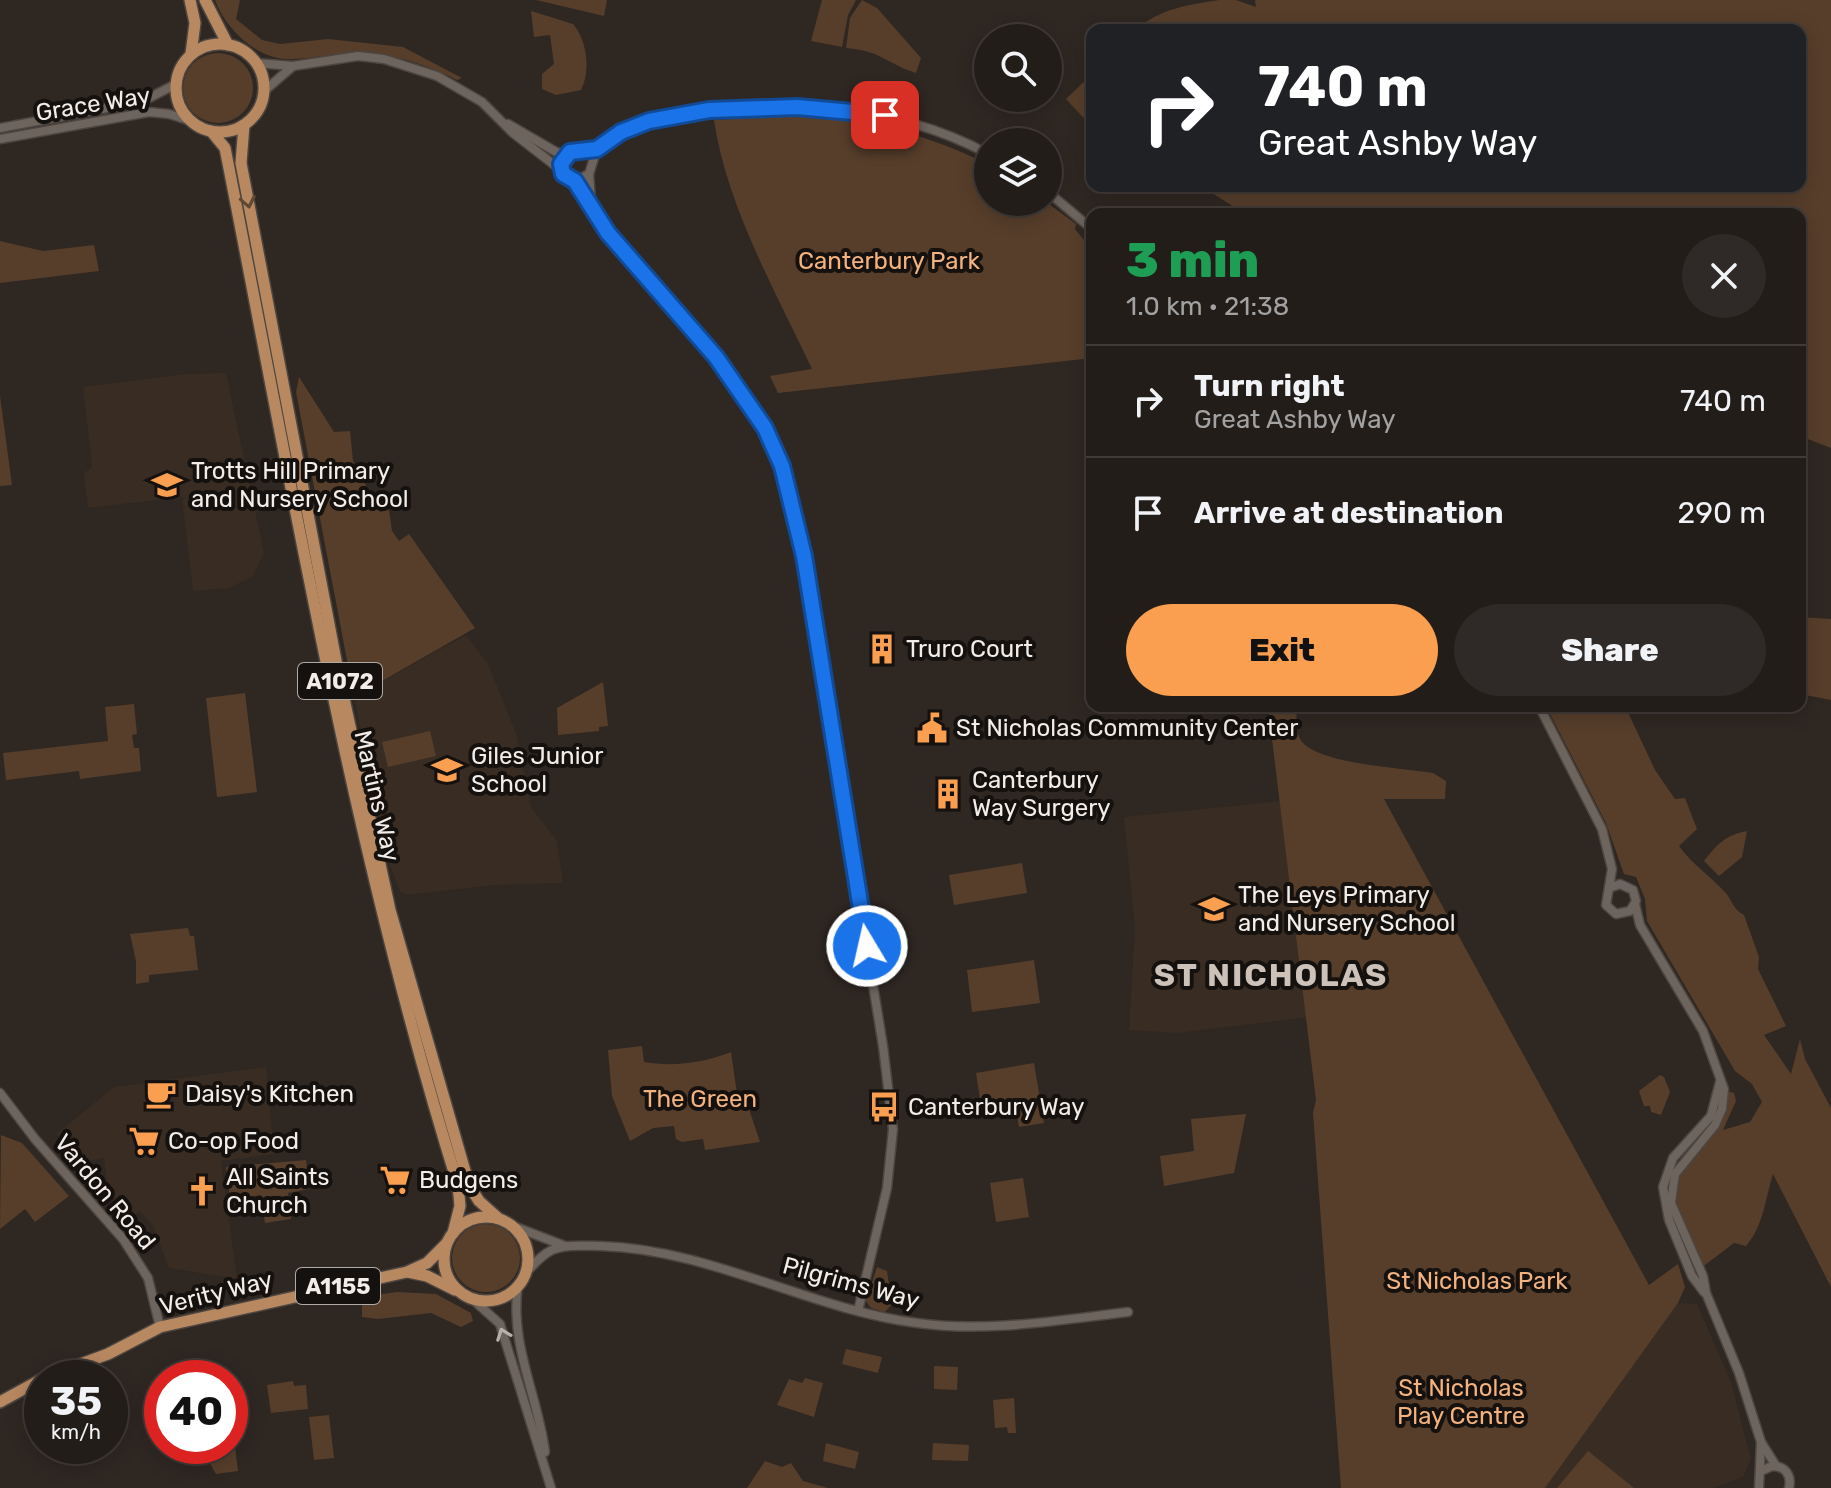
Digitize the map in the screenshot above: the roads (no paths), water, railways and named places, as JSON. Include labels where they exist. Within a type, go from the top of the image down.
[{"type":"main road","points":[[190,0],[195,23],[191,54]]},
{"type":"main road","points":[[205,0],[228,45]]},
{"type":"main road","points":[[244,125],[222,132],[211,131],[191,121],[179,104],[176,84],[184,63],[202,47],[228,45],[248,54],[256,63],[263,92]]},
{"type":"main road","name":"Martins Way","points":[[263,92],[253,116],[244,125],[241,163],[338,671],[390,910],[469,1185],[479,1201],[498,1218],[513,1226]]},
{"type":"main road","name":"Martins Way","points":[[211,131],[225,148],[352,791],[407,1011],[458,1185],[460,1206],[450,1238],[447,1271],[467,1295]]},
{"type":"main road","points":[[450,1238],[468,1221],[498,1218]]},
{"type":"main road","points":[[513,1226],[527,1253],[525,1274]]},
{"type":"main road","name":"Verity Way","points":[[89,1360],[108,1354],[160,1327],[407,1272],[434,1258],[450,1238]]},
{"type":"main road","name":"A1155","points":[[407,1272],[427,1276],[467,1295]]},
{"type":"main road","name":"Martins Way","points":[[518,1285],[525,1274]]},
{"type":"main road","points":[[467,1295],[501,1298],[518,1285]]},
{"type":"main road","name":"Verity Way","points":[[0,1402],[24,1389]]},
{"type":"street","points":[[256,63],[293,66],[358,56],[384,59],[458,86],[507,124],[545,147],[567,153],[597,149],[621,132],[662,117],[727,109],[786,107],[885,115],[955,137],[974,147]]},
{"type":"street","points":[[263,92],[293,66]]},
{"type":"street","name":"Grace Way","points":[[0,128],[128,104],[149,98],[176,84]]},
{"type":"street","name":"Grace Way","points":[[0,139],[149,112],[191,121]]},
{"type":"street","points":[[507,124],[513,133],[575,181],[608,233],[716,357],[758,418],[782,466],[795,510],[883,1046],[893,1129],[882,1213],[858,1311]]},
{"type":"street","points":[[591,202],[590,170],[597,149]]},
{"type":"street","points":[[581,151],[590,170]]},
{"type":"street","points":[[562,170],[567,153]]},
{"type":"street","points":[[575,181],[590,170]]},
{"type":"street","points":[[1062,204],[1086,224]]},
{"type":"street","points":[[1542,712],[1602,829],[1612,869],[1620,884],[1633,890],[1640,925],[1692,1010],[1721,1081],[1724,1097],[1719,1117],[1681,1163],[1670,1189],[1674,1213],[1701,1269],[1706,1293],[1739,1373],[1761,1442],[1776,1466],[1788,1473],[1789,1488]]},
{"type":"street","points":[[1612,869],[1605,899],[1608,908],[1640,925]]},
{"type":"street","points":[[1609,888],[1620,884]]},
{"type":"street","points":[[1623,915],[1635,904]]},
{"type":"street","name":"Vardon Road","points":[[0,1093],[35,1139],[130,1249],[148,1278],[160,1327]]},
{"type":"street","name":"Pilgrims Way","points":[[513,1226],[566,1246],[658,1251],[738,1272],[858,1311],[938,1325],[1045,1321],[1128,1312]]},
{"type":"street","points":[[525,1274],[543,1255],[566,1246]]},
{"type":"street","name":"Martins Way","points":[[518,1285],[515,1329],[540,1413],[547,1472]]},
{"type":"street","name":"Martins Way","points":[[467,1295],[500,1324],[551,1488]]},
{"type":"street","points":[[1759,1488],[1761,1442]]},
{"type":"street","points":[[1761,1471],[1776,1466]]},
{"type":"place","name":"Trotts Hill Primary and Nursery School","points":[[167,485]]},
{"type":"place","name":"Truro Court","points":[[882,649]]},
{"type":"place","name":"St Nicholas Community Center","points":[[932,728]]},
{"type":"place","name":"Giles Junior School","points":[[447,770]]},
{"type":"place","name":"Canterbury Way Surgery","points":[[948,794]]},
{"type":"place","name":"The Leys Primary and Nursery School","points":[[1214,909]]},
{"type":"place","name":"Daisy's Kitchen","points":[[161,1094]]},
{"type":"place","name":"Canterbury Way","points":[[884,1107]]},
{"type":"place","name":"Co-op Food","points":[[144,1141]]},
{"type":"place","name":"Budgens","points":[[395,1180]]},
{"type":"place","name":"All Saints Church","points":[[202,1191]]},
{"type":"district","name":"ST NICHOLAS","points":[[1271,975]]},
{"type":"park label","name":"Canterbury Park","points":[[889,261]]},
{"type":"park label","name":"The Green","points":[[700,1099]]},
{"type":"park label","name":"St Nicholas Park","points":[[1477,1281]]},
{"type":"park label","name":"St Nicholas Play Centre","points":[[1461,1402]]}]
